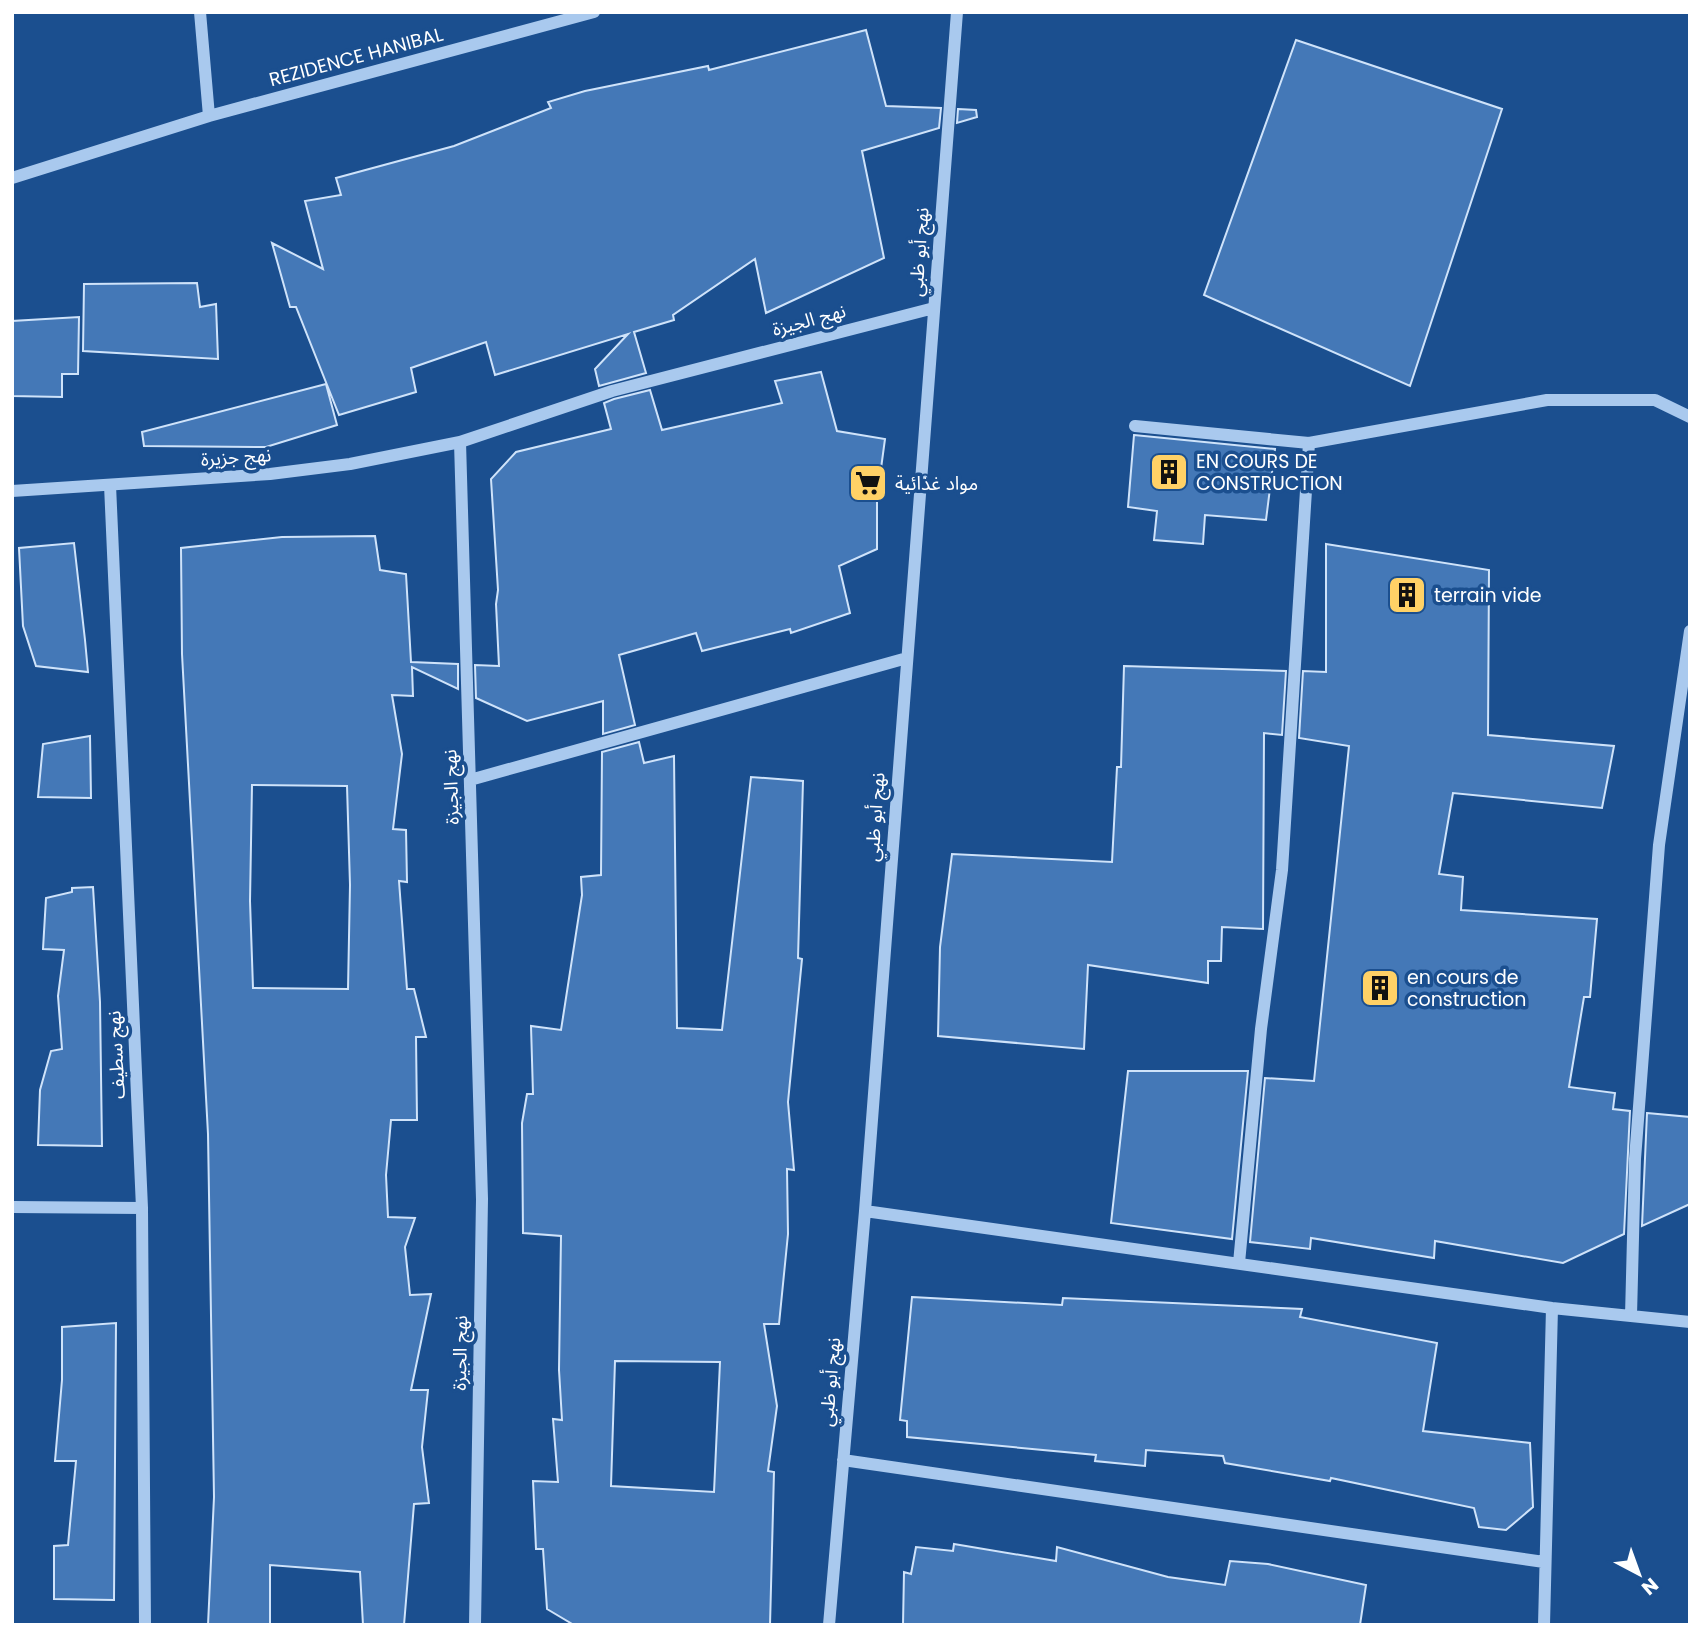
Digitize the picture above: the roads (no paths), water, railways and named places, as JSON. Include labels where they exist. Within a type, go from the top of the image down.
[{"type":"street","points":[[200,12],[209,116]]},
{"type":"street","name":"REZIDENCE HANIBAL","points":[[12,178],[209,116],[594,12]]},
{"type":"street","name":"نهج أبو ظبي","points":[[829,1625],[865,1212],[957,12]]},
{"type":"street","name":"نهج الجيزة","points":[[475,1625],[482,1199],[460,442],[612,391],[933,308]]},
{"type":"street","points":[[1135,426],[1309,443],[1547,400],[1655,400],[1690,417]]},
{"type":"street","name":"نهج جزيرة","points":[[12,491],[283,473],[350,464],[460,442]]},
{"type":"street","points":[[1239,1263],[1261,1029],[1282,870],[1309,443]]},
{"type":"street","name":"نهج سطيف","points":[[110,485],[142,1208],[145,1625]]},
{"type":"street","points":[[1631,1316],[1634,1159],[1659,845],[1690,631]]},
{"type":"street","points":[[470,780],[907,657]]},
{"type":"street","points":[[12,1207],[142,1208]]},
{"type":"street","points":[[865,1212],[1552,1308],[1690,1322]]},
{"type":"street","points":[[1544,1625],[1552,1308]]},
{"type":"street","points":[[843,1460],[1544,1562]]},
{"type":"place","name":"EN COURS DE CONSTRUCTION","points":[[1169,472]]},
{"type":"place","name":"مواد غذائية","points":[[868,483]]},
{"type":"place","name":"terrain vide","points":[[1407,595]]},
{"type":"place","name":"en cours de construction","points":[[1380,988]]}]
